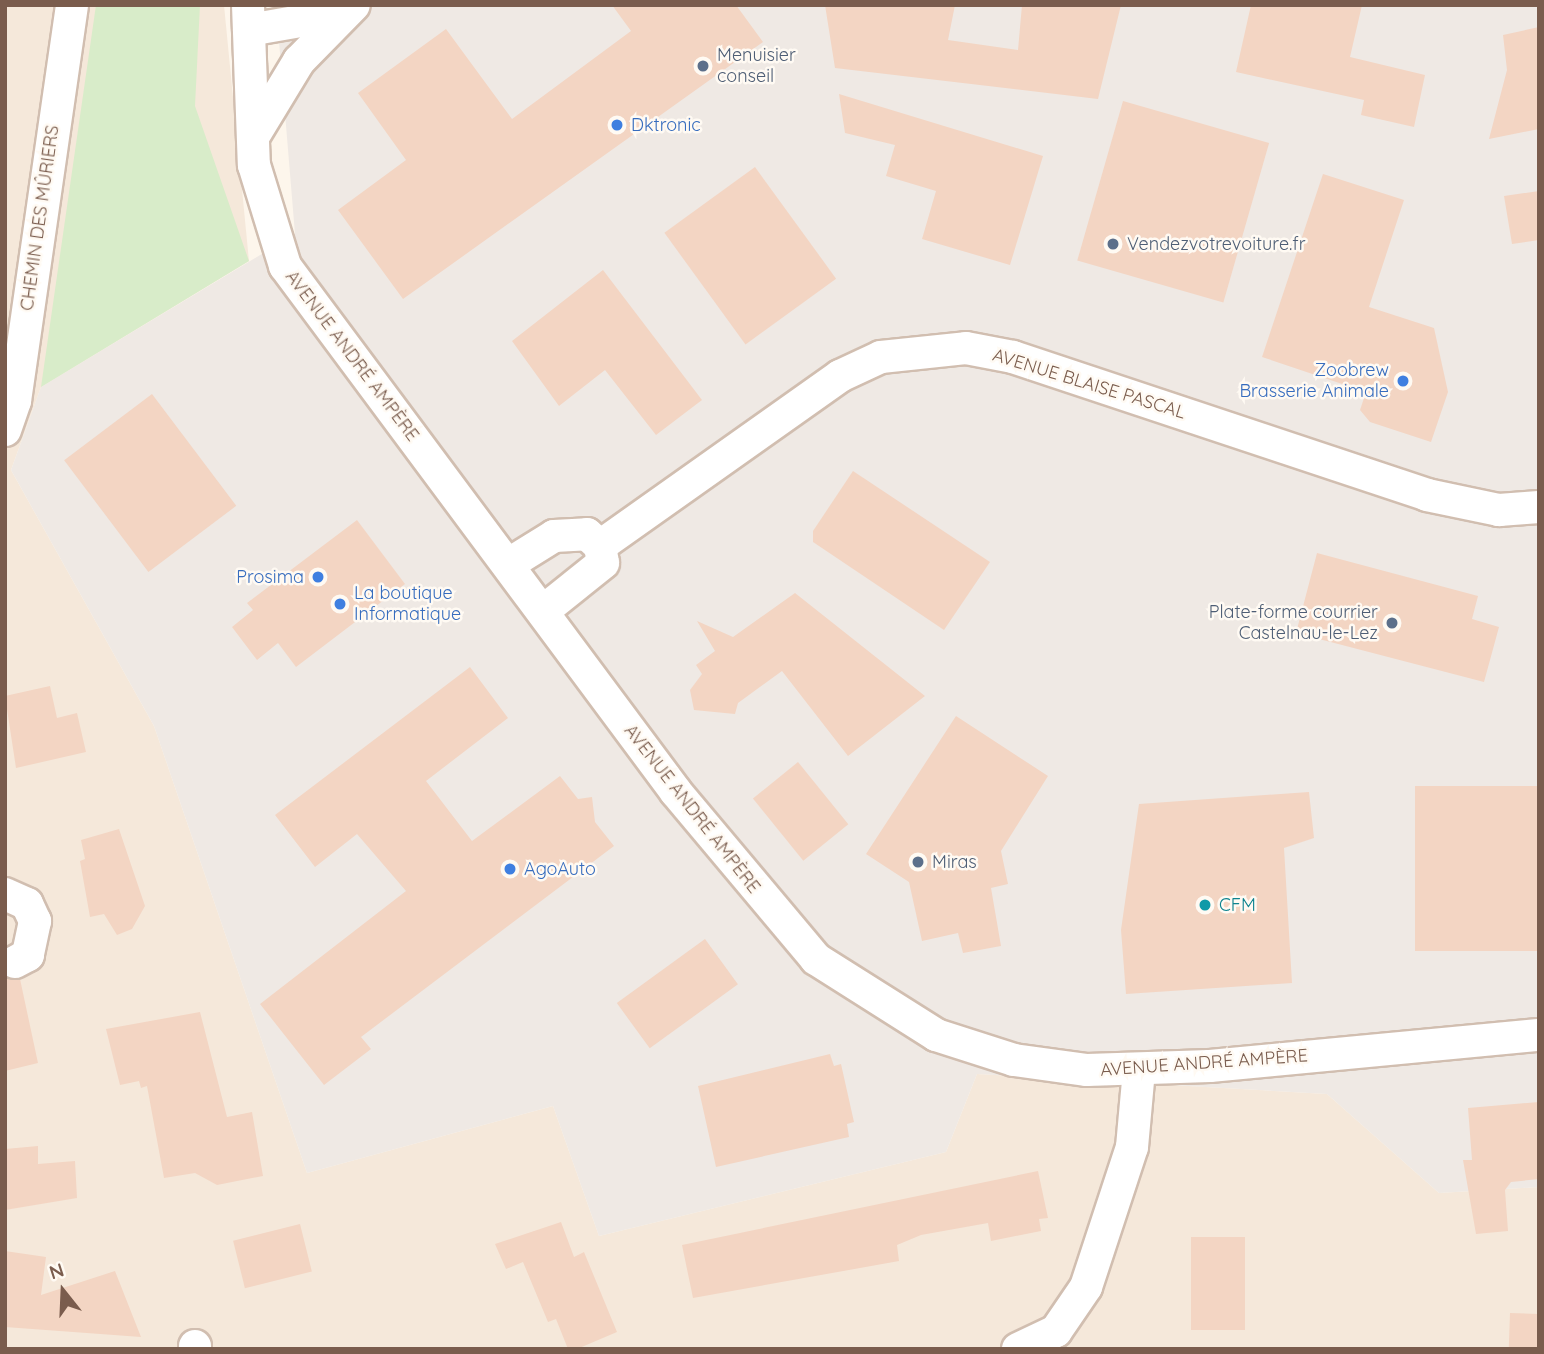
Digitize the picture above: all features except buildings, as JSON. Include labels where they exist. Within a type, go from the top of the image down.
[{"type":"street","name":"CHEMIN DES MÛRIERS","points":[[5,430],[15,401],[72,5]]},
{"type":"street","points":[[248,18],[348,10]]},
{"type":"street","points":[[253,137],[299,61],[348,10]]},
{"type":"street","name":"AVENUE ANDRÉ AMPÈRE","points":[[248,18],[253,137],[264,213],[285,267],[736,869],[817,959],[871,999],[970,1047],[1087,1070],[1139,1070],[1539,1035]]},
{"type":"street","name":"AVENUE BLAISE PASCAL","points":[[600,546],[840,376],[881,357],[966,348],[1013,357],[1427,495],[1499,510],[1539,507]]},
{"type":"street","points":[[509,564],[554,536],[587,534],[600,546],[603,563],[543,611]]},
{"type":"street","points":[[5,894],[27,904],[35,921],[28,955],[15,962]]},
{"type":"street","points":[[1018,1349],[1056,1331],[1086,1287],[1132,1147],[1139,1070]]},
{"type":"shaded area","points":[[5,5],[224,5],[249,261],[41,387],[11,470],[154,726],[307,1173],[553,1106],[599,1236],[946,1152],[977,1074],[1327,1094],[1439,1193],[1539,1187],[1539,1349],[5,1349]]},
{"type":"shaded area","points":[[276,5],[1539,5],[1539,1187],[1439,1193],[1327,1094],[977,1074],[946,1152],[599,1236],[553,1106],[307,1173],[154,726],[11,470],[41,387],[295,234]]},
{"type":"green space","points":[[96,5],[200,5],[195,106],[249,261],[41,387]]},
{"type":"place","name":"Menuisier conseil","points":[[703,66]]},
{"type":"place","name":"Dktronic","points":[[617,125]]},
{"type":"place","name":"Vendezvotrevoiture.fr","points":[[1113,244]]},
{"type":"place","name":"Zoobrew Brasserie Animale","points":[[1403,381]]},
{"type":"place","name":"Prosima","points":[[318,577]]},
{"type":"place","name":"La boutique Informatique","points":[[340,604]]},
{"type":"place","name":"Plate-forme courrier Castelnau-le-Lez","points":[[1392,623]]},
{"type":"place","name":"Miras","points":[[918,862]]},
{"type":"place","name":"AgoAuto","points":[[510,869]]},
{"type":"place","name":"CFM","points":[[1205,905]]}]
